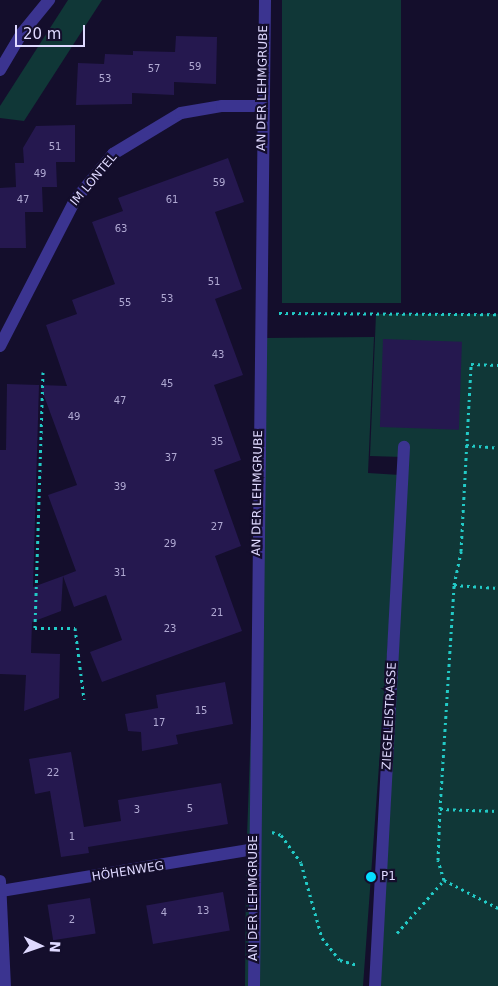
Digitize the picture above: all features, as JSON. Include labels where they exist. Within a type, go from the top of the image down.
[{"type":"street","points":[[0,70],[22,33],[49,0]]},
{"type":"street","name":"AN DER LEHMGRUBE","points":[[254,986],[254,849],[265,0]]},
{"type":"street","name":"IM LONTEL","points":[[0,346],[71,207],[113,154],[181,114],[222,106],[263,106]]},
{"type":"street","name":"ZIEGELEISTRASSE","points":[[375,986],[404,446]]},
{"type":"street","name":"HÖHENWEG","points":[[1,886],[254,849]]},
{"type":"street","points":[[1,886],[5,986]]},
{"type":"path","points":[[260,313],[498,314]]},
{"type":"path","points":[[498,365],[471,364],[460,551],[454,585],[438,860],[444,880],[498,908]]},
{"type":"path","points":[[43,372],[35,628],[75,628],[84,699]]},
{"type":"path","points":[[466,445],[498,448]]},
{"type":"path","points":[[454,585],[498,588]]},
{"type":"path","points":[[440,809],[498,811]]},
{"type":"path","points":[[255,825],[281,835],[301,863],[322,938],[340,960],[359,966],[376,965]]},
{"type":"path","points":[[395,936],[444,880]]},
{"type":"green space","points":[[68,0],[102,0],[24,121],[0,118],[0,106]]},
{"type":"green space","points":[[282,0],[401,0],[401,303],[282,303]]},
{"type":"green space","points":[[376,314],[498,314],[498,986],[375,986],[403,457],[370,456]]},
{"type":"green space","points":[[374,337],[368,473],[400,475],[363,986],[245,986],[246,864],[265,338]]},
{"type":"building","points":[[176,36],[217,37],[216,84],[174,82],[174,95],[132,93],[132,104],[76,105],[78,63],[104,64],[105,54],[133,55],[133,51],[175,52]]},
{"type":"building","points":[[75,125],[75,162],[56,162],[57,187],[42,187],[43,212],[25,212],[26,248],[0,248],[0,188],[16,187],[15,163],[24,163],[23,148],[36,126]]},
{"type":"building","points":[[228,158],[244,202],[215,212],[242,289],[215,299],[243,375],[214,385],[241,460],[214,470],[241,546],[215,556],[242,631],[102,682],[90,652],[122,640],[106,595],[74,607],[63,576],[76,571],[48,495],[77,485],[40,385],[67,386],[46,325],[77,314],[72,300],[115,284],[92,222],[123,211],[118,198]]},
{"type":"building","points":[[383,339],[462,342],[459,430],[380,427]]},
{"type":"building","points":[[7,384],[39,385],[33,587],[63,576],[61,611],[32,622],[31,653],[60,654],[59,698],[24,711],[26,675],[0,674],[0,450],[6,450]]},
{"type":"building","points":[[225,682],[233,724],[176,735],[178,744],[142,751],[141,732],[128,731],[125,714],[158,708],[156,695]]},
{"type":"building","points":[[71,752],[84,827],[121,821],[118,800],[221,783],[228,824],[88,847],[89,853],[61,857],[50,791],[35,794],[29,759]]},
{"type":"building","points":[[223,892],[230,930],[153,944],[146,906]]},
{"type":"building","points":[[90,898],[96,934],[53,940],[48,905]]},
{"type":"place","name":"P1","points":[[371,877]]}]
